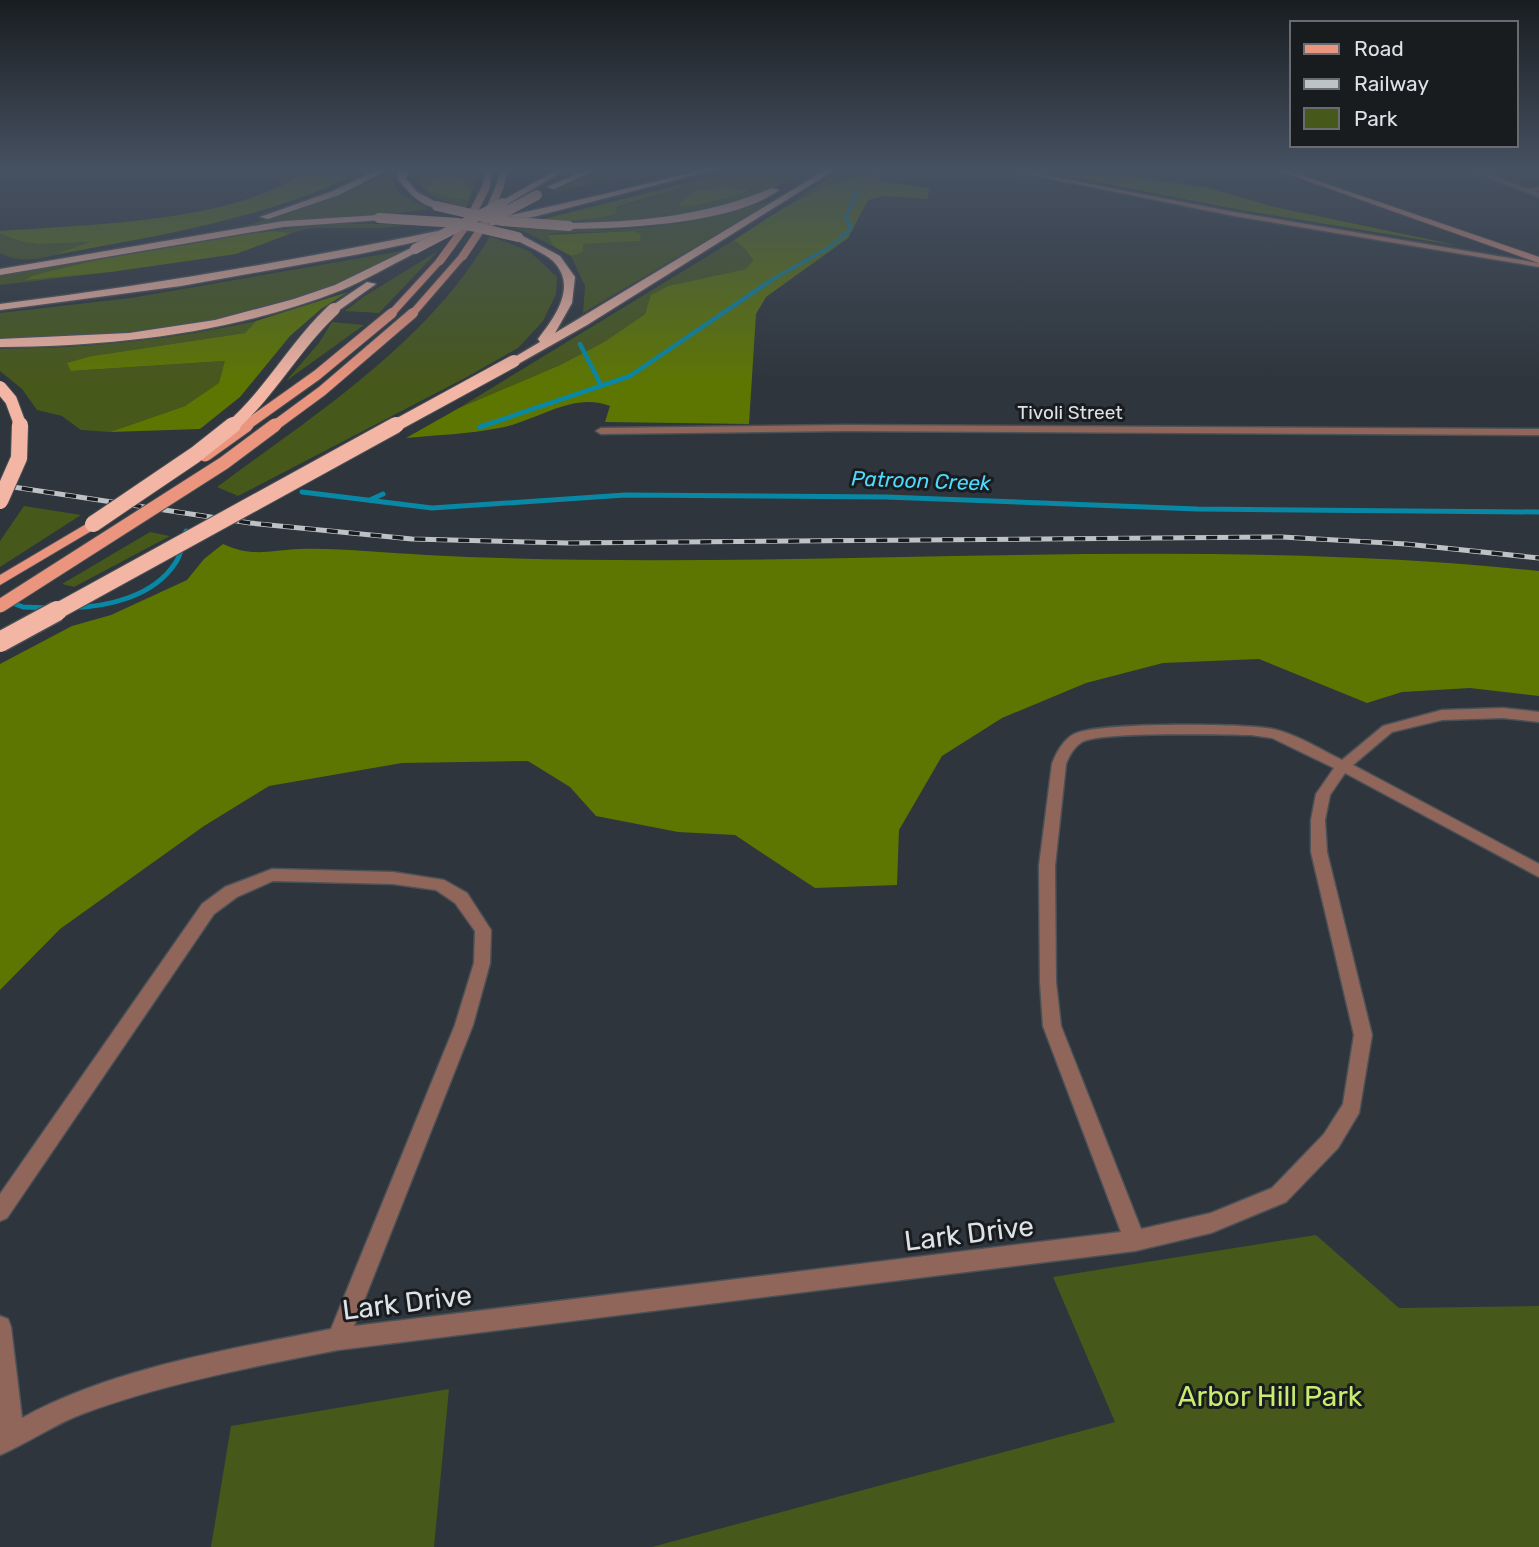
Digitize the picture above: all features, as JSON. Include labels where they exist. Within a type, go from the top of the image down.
[{"type":"highway","points":[[55,263],[161,241]]},
{"type":"highway","points":[[0,272],[182,241]]},
{"type":"highway","points":[[296,251],[346,241]]},
{"type":"highway","points":[[0,307],[201,280],[411,241]]},
{"type":"highway","points":[[0,343],[112,339],[227,320],[279,307],[338,287],[430,241]]},
{"type":"highway","points":[[93,524],[206,447],[240,419],[334,309],[363,289],[450,241]]},
{"type":"highway","points":[[514,361],[540,343],[557,325],[565,308],[570,284],[566,270],[556,258],[526,241]]},
{"type":"highway","points":[[0,642],[583,323],[714,241]]},
{"type":"highway","points":[[0,387],[19,415],[23,439],[16,471],[0,501]]},
{"type":"main road","points":[[0,581],[179,473],[268,412],[339,358],[391,313],[440,261],[454,241]]},
{"type":"main road","points":[[0,606],[223,463],[322,391],[413,313],[473,241]]},
{"type":"main road","points":[[1397,241],[1539,265]]},
{"type":"main road","points":[[1485,241],[1539,260]]},
{"type":"street","name":"Tivoli Street","points":[[601,431],[859,428],[1539,432]]},
{"type":"street","name":"Lark Drive","points":[[6,1439],[109,1393],[240,1358],[338,1339],[1135,1241],[1211,1223],[1279,1195],[1331,1141],[1352,1107],[1363,1035],[1319,852],[1318,820],[1323,794],[1343,766],[1388,729],[1442,715],[1503,713],[1539,717]]},
{"type":"street","points":[[1135,1241],[1052,1026],[1048,982],[1047,866],[1063,752],[1078,738],[1111,732],[1251,730],[1275,734],[1343,766],[1539,871]]},
{"type":"street","points":[[0,1211],[208,909],[232,892],[272,875],[393,878],[439,884],[461,898],[482,930],[482,963],[464,1025],[338,1339]]},
{"type":"street","points":[[0,1327],[6,1439]]},
{"type":"green space","points":[[0,241],[39,244],[93,242],[34,259],[11,258],[0,253]]},
{"type":"green space","points":[[21,241],[126,241],[54,255],[90,242]]},
{"type":"green space","points":[[195,241],[270,241],[236,254],[111,272],[25,280],[62,268]]},
{"type":"green space","points":[[487,241],[504,241],[529,251],[557,277],[556,294],[543,321],[518,348],[238,496],[217,487],[367,375],[435,310],[464,275]]},
{"type":"green space","points":[[551,241],[636,241],[583,244],[583,252],[571,256],[553,246]]},
{"type":"green space","points":[[704,241],[583,313],[585,286],[571,256],[582,252],[582,244]]},
{"type":"green space","points":[[732,241],[745,249],[753,260],[746,269],[669,286],[652,295],[645,314],[604,342],[560,365],[459,408]]},
{"type":"green space","points":[[735,241],[844,241],[766,297],[756,314],[749,424],[605,422],[610,406],[582,402],[499,428],[406,438],[459,408],[560,365],[604,342],[645,314],[651,295],[668,286],[746,269],[753,260]]},
{"type":"green space","points":[[407,250],[325,289],[286,303],[206,323],[124,334],[0,339],[0,313],[131,298]]},
{"type":"green space","points":[[438,251],[379,313],[345,311],[363,297]]},
{"type":"green space","points":[[101,259],[27,279],[111,272],[0,285],[0,275]]},
{"type":"green space","points":[[348,292],[321,309],[290,336],[240,397],[200,429],[110,432],[185,406],[219,383],[225,361],[71,371],[67,363],[92,356],[245,333],[256,321]]},
{"type":"green space","points":[[256,321],[246,333],[92,356],[71,371],[226,361],[220,383],[185,406],[110,432],[81,430],[62,416],[37,410],[22,389],[0,371],[0,349],[129,342]]},
{"type":"green space","points":[[332,322],[364,325],[286,381],[319,343]]},
{"type":"green space","points":[[24,506],[81,515],[0,567],[0,541]]},
{"type":"green space","points":[[150,532],[170,536],[74,587],[62,584]]},
{"type":"green space","points":[[223,544],[253,552],[332,549],[565,560],[1261,555],[1400,560],[1539,571],[1539,696],[1470,688],[1402,692],[1367,703],[1259,659],[1163,663],[1086,683],[1002,718],[942,756],[899,830],[897,885],[815,888],[735,835],[678,832],[596,816],[570,787],[528,761],[402,763],[269,786],[204,826],[60,929],[0,990],[0,664],[72,626],[111,615],[187,580],[204,559]]},
{"type":"green space","name":"Arbor Hill Park","points":[[1316,1235],[1399,1308],[1539,1306],[1539,1547],[652,1547],[1115,1422],[1053,1277]]},
{"type":"green space","points":[[449,1389],[434,1547],[211,1547],[231,1426]]},
{"type":"waterway","points":[[768,282],[837,241]]},
{"type":"waterway","points":[[485,425],[480,427],[630,376],[770,281]]},
{"type":"waterway","points":[[580,344],[601,385]]},
{"type":"waterway","name":"Patroon Creek","points":[[302,492],[432,508],[625,495],[886,497],[1197,509],[1539,512]]},
{"type":"waterway","points":[[370,500],[383,494]]},
{"type":"waterway","name":"Patroon Creek","points":[[69,608],[114,602],[155,584],[176,562],[186,531]]},
{"type":"waterway","name":"Patroon Creek","points":[[7,601],[23,607],[50,608]]},
{"type":"railway","points":[[0,485],[250,523],[412,539],[567,543],[1282,537],[1406,544],[1539,558]]}]
